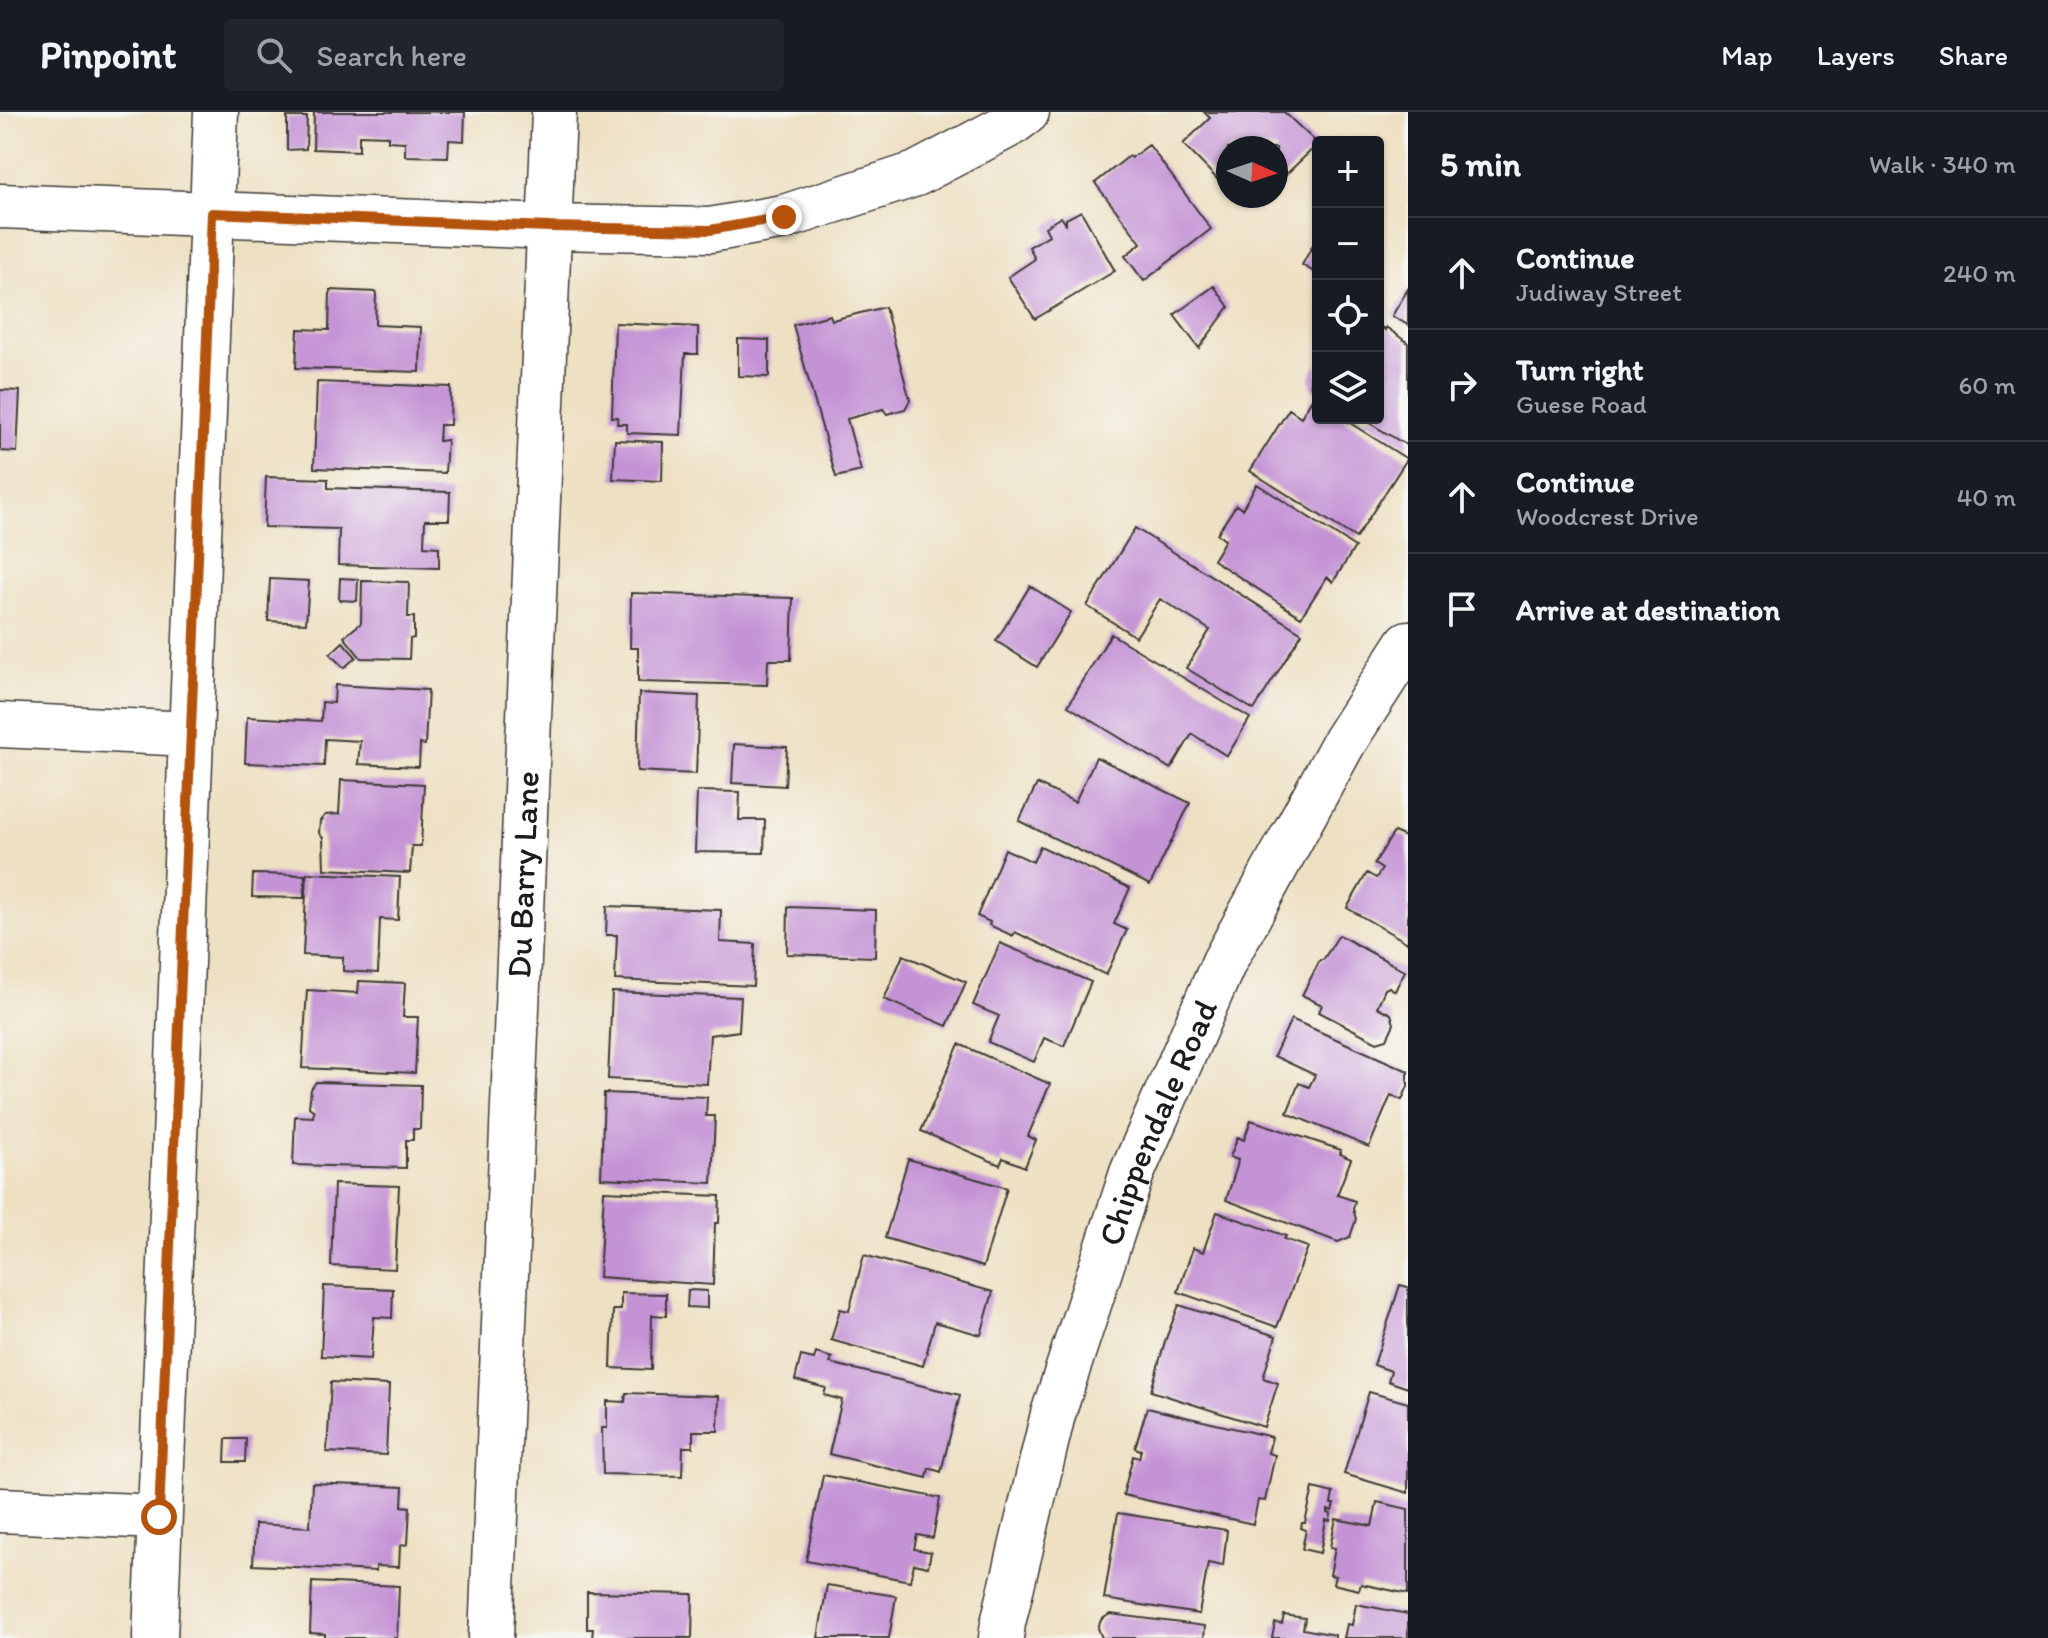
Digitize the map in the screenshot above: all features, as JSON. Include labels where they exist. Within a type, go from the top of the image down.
[{"type":"street","points":[[155,1638],[216,112]]},
{"type":"street","name":"Du Barry Lane","points":[[491,1638],[554,112]]},
{"type":"street","points":[[0,206],[550,227],[710,230],[784,217],[916,174],[1011,124],[1027,112]]},
{"type":"street","name":"Chippendale Road","points":[[1001,1638],[1053,1414],[1132,1173],[1224,962],[1344,742],[1408,643]]},
{"type":"street","points":[[0,725],[191,734]]},
{"type":"street","points":[[0,1510],[159,1517]]},
{"type":"building","points":[[314,112],[465,112],[464,141],[449,140],[448,157],[405,156],[405,142],[388,141],[388,136],[359,135],[359,151],[313,149]]},
{"type":"building","points":[[1204,112],[1284,112],[1312,138],[1312,150],[1288,173],[1288,136],[1216,136],[1216,178],[1183,144],[1210,118]]},
{"type":"building","points":[[287,117],[307,117],[306,149],[287,150]]},
{"type":"building","points":[[1149,145],[1211,229],[1144,281],[1125,256],[1141,243],[1095,183],[1129,156],[1131,158]]},
{"type":"building","points":[[1081,211],[1115,271],[1035,319],[1008,277],[1035,259],[1029,247],[1049,235],[1045,227],[1061,217],[1066,224],[1066,219]]},
{"type":"building","points":[[1312,247],[1312,271],[1302,265]]},
{"type":"building","points":[[1214,286],[1229,307],[1199,348],[1174,315]]},
{"type":"building","points":[[1408,289],[1408,325],[1392,316]]},
{"type":"building","points":[[330,290],[376,292],[375,325],[421,327],[420,372],[296,368],[298,329],[329,330]]},
{"type":"building","points":[[885,307],[910,400],[905,409],[887,414],[883,409],[847,419],[861,471],[836,477],[793,325],[830,315],[832,320]]},
{"type":"building","points":[[615,323],[698,327],[698,354],[685,354],[681,435],[627,433],[627,424],[617,424],[618,417],[612,417]]},
{"type":"building","points":[[1386,327],[1408,343],[1408,446],[1371,424],[1384,424]]},
{"type":"building","points":[[738,339],[769,340],[769,377],[738,376]]},
{"type":"building","points":[[317,382],[451,387],[450,425],[440,425],[439,441],[447,440],[445,473],[314,468]]},
{"type":"building","points":[[0,390],[20,391],[17,452],[0,451]]},
{"type":"building","points":[[1312,399],[1312,424],[1352,424],[1407,459],[1356,538],[1250,471],[1289,409],[1301,417]]},
{"type":"building","points":[[615,440],[663,442],[662,481],[613,479]]},
{"type":"building","points":[[266,477],[328,479],[328,488],[450,492],[449,520],[425,520],[424,546],[439,547],[439,568],[338,565],[339,529],[264,527]]},
{"type":"building","points":[[1257,484],[1355,547],[1333,582],[1327,577],[1301,617],[1213,560],[1225,540],[1217,534],[1236,505],[1242,509]]},
{"type":"building","points":[[1135,528],[1302,633],[1254,710],[1186,668],[1210,630],[1160,599],[1136,637],[1087,606]]},
{"type":"building","points":[[340,578],[358,579],[357,601],[339,600]]},
{"type":"building","points":[[270,579],[309,581],[306,623],[268,621]]},
{"type":"building","points":[[362,581],[409,582],[408,617],[414,617],[414,638],[410,639],[409,659],[361,658],[344,637],[361,623]]},
{"type":"building","points":[[1030,586],[1071,612],[1037,667],[996,641]]},
{"type":"building","points":[[631,593],[793,598],[791,660],[768,660],[767,685],[638,682],[638,648],[630,648]]},
{"type":"building","points":[[1111,634],[1250,718],[1227,756],[1192,734],[1171,769],[1068,706]]},
{"type":"building","points":[[343,642],[356,657],[344,668],[330,654]]},
{"type":"building","points":[[335,685],[428,690],[425,745],[420,744],[419,767],[358,764],[360,741],[325,739],[324,766],[245,763],[247,717],[321,721],[322,702],[334,703]]},
{"type":"building","points":[[639,693],[699,696],[696,774],[637,771]]},
{"type":"building","points":[[734,744],[787,747],[785,786],[732,783]]},
{"type":"building","points":[[1096,757],[1190,803],[1150,885],[1019,821],[1037,784],[1075,802]]},
{"type":"building","points":[[341,780],[424,784],[421,846],[412,846],[410,873],[324,869],[320,821],[325,815],[339,814]]},
{"type":"building","points":[[697,791],[740,792],[739,820],[765,820],[764,853],[695,852]]},
{"type":"building","points":[[1394,832],[1408,838],[1408,943],[1347,908],[1367,873],[1376,878],[1382,869],[1374,864]]},
{"type":"building","points":[[1040,846],[1130,888],[1114,924],[1127,930],[1106,975],[1015,932],[1013,936],[977,916],[1005,849],[1033,862]]},
{"type":"building","points":[[307,873],[400,877],[398,920],[380,919],[378,973],[343,971],[343,957],[303,955]]},
{"type":"building","points":[[253,874],[305,875],[304,898],[252,897]]},
{"type":"building","points":[[607,906],[721,910],[720,942],[755,944],[753,986],[615,980],[617,935],[606,935]]},
{"type":"building","points":[[788,907],[876,910],[875,957],[787,954]]},
{"type":"building","points":[[1339,935],[1405,971],[1395,991],[1389,987],[1385,989],[1377,1007],[1391,1014],[1394,1024],[1387,1039],[1377,1042],[1319,1012],[1322,1005],[1302,995],[1320,960]]},
{"type":"building","points":[[1000,943],[1091,982],[1064,1046],[1044,1038],[1034,1062],[988,1042],[999,1016],[973,1005]]},
{"type":"building","points":[[903,955],[966,982],[947,1026],[884,999]]},
{"type":"building","points":[[359,981],[405,983],[403,1017],[418,1017],[415,1073],[302,1068],[307,990],[358,993]]},
{"type":"building","points":[[612,992],[741,997],[739,1031],[710,1035],[707,1084],[608,1079]]},
{"type":"building","points":[[1291,1019],[1408,1071],[1408,1086],[1402,1100],[1391,1095],[1369,1147],[1287,1113],[1299,1083],[1309,1087],[1315,1075],[1274,1056]]},
{"type":"building","points":[[959,1044],[1050,1084],[1028,1136],[1036,1140],[1025,1167],[1003,1158],[1000,1165],[921,1131]]},
{"type":"building","points":[[316,1082],[421,1085],[420,1129],[413,1129],[413,1140],[406,1140],[406,1168],[293,1165],[295,1116],[313,1117],[314,1111],[309,1107],[311,1089]]},
{"type":"building","points":[[604,1093],[707,1097],[706,1116],[715,1116],[712,1183],[601,1178]]},
{"type":"building","points":[[1251,1120],[1341,1150],[1340,1154],[1351,1159],[1337,1195],[1355,1201],[1353,1209],[1356,1219],[1350,1237],[1338,1242],[1226,1200],[1238,1160],[1230,1157],[1238,1137],[1244,1140]]},
{"type":"building","points":[[908,1159],[1007,1188],[983,1267],[885,1238]]},
{"type":"building","points":[[334,1184],[399,1186],[395,1269],[331,1266]]},
{"type":"building","points":[[604,1191],[720,1196],[719,1223],[715,1223],[713,1285],[599,1277]]},
{"type":"building","points":[[1217,1212],[1308,1247],[1277,1327],[1178,1292],[1193,1248],[1203,1252]]},
{"type":"building","points":[[864,1255],[993,1292],[981,1335],[935,1322],[923,1366],[831,1340],[840,1309],[849,1311]]},
{"type":"building","points":[[1400,1285],[1408,1287],[1408,1388],[1388,1381],[1391,1371],[1374,1365]]},
{"type":"building","points":[[324,1286],[393,1289],[392,1318],[374,1317],[371,1359],[321,1356]]},
{"type":"building","points":[[688,1290],[707,1291],[707,1308],[687,1307]]},
{"type":"building","points":[[621,1293],[666,1294],[666,1316],[652,1315],[651,1370],[611,1368],[613,1310],[621,1310]]},
{"type":"building","points":[[1179,1305],[1276,1336],[1263,1378],[1278,1383],[1264,1427],[1151,1391]]},
{"type":"building","points":[[816,1353],[832,1358],[830,1363],[960,1395],[941,1472],[929,1468],[927,1478],[829,1454],[842,1400],[824,1395],[826,1388],[795,1380],[801,1356],[814,1359]]},
{"type":"building","points":[[331,1382],[389,1385],[386,1455],[327,1452]]},
{"type":"building","points":[[1369,1392],[1408,1403],[1408,1493],[1344,1474]]},
{"type":"building","points":[[626,1393],[719,1396],[718,1431],[693,1431],[693,1447],[683,1447],[682,1476],[603,1474],[602,1428],[607,1428],[607,1401],[625,1402]]},
{"type":"building","points":[[1147,1408],[1272,1437],[1268,1453],[1275,1455],[1265,1501],[1258,1500],[1253,1524],[1123,1495],[1133,1456],[1139,1458],[1141,1450],[1135,1448]]},
{"type":"building","points":[[226,1439],[246,1439],[245,1462],[225,1462]]},
{"type":"building","points":[[823,1475],[940,1498],[933,1538],[917,1535],[914,1549],[931,1552],[928,1567],[914,1564],[910,1581],[806,1561]]},
{"type":"building","points":[[312,1483],[403,1487],[402,1506],[410,1507],[408,1544],[400,1546],[399,1567],[376,1566],[376,1571],[253,1565],[255,1524],[310,1527]]},
{"type":"building","points":[[1313,1488],[1333,1493],[1331,1504],[1334,1504],[1332,1511],[1328,1510],[1330,1521],[1326,1520],[1320,1553],[1302,1549],[1306,1530],[1301,1528]]},
{"type":"building","points":[[1377,1502],[1408,1509],[1408,1594],[1361,1584],[1359,1590],[1333,1584],[1335,1576],[1330,1575],[1335,1548],[1330,1547],[1336,1519],[1372,1526]]},
{"type":"building","points":[[1118,1513],[1227,1530],[1223,1566],[1208,1563],[1199,1614],[1104,1599]]},
{"type":"building","points":[[312,1582],[399,1586],[397,1638],[325,1638],[325,1634],[310,1633]]},
{"type":"building","points":[[827,1585],[896,1596],[889,1638],[818,1638]]},
{"type":"building","points":[[587,1592],[693,1594],[692,1638],[592,1638],[593,1629],[587,1629]]},
{"type":"building","points":[[1356,1604],[1408,1614],[1408,1638],[1344,1638],[1347,1624],[1352,1625]]},
{"type":"building","points":[[1110,1614],[1205,1626],[1204,1638],[1102,1638],[1098,1628],[1101,1620]]},
{"type":"building","points":[[1284,1615],[1305,1618],[1303,1629],[1335,1635],[1335,1638],[1272,1638],[1275,1623],[1282,1624]]},
{"type":"route","points":[[159,1517],[212,213],[550,227],[710,230],[784,217]]}]
